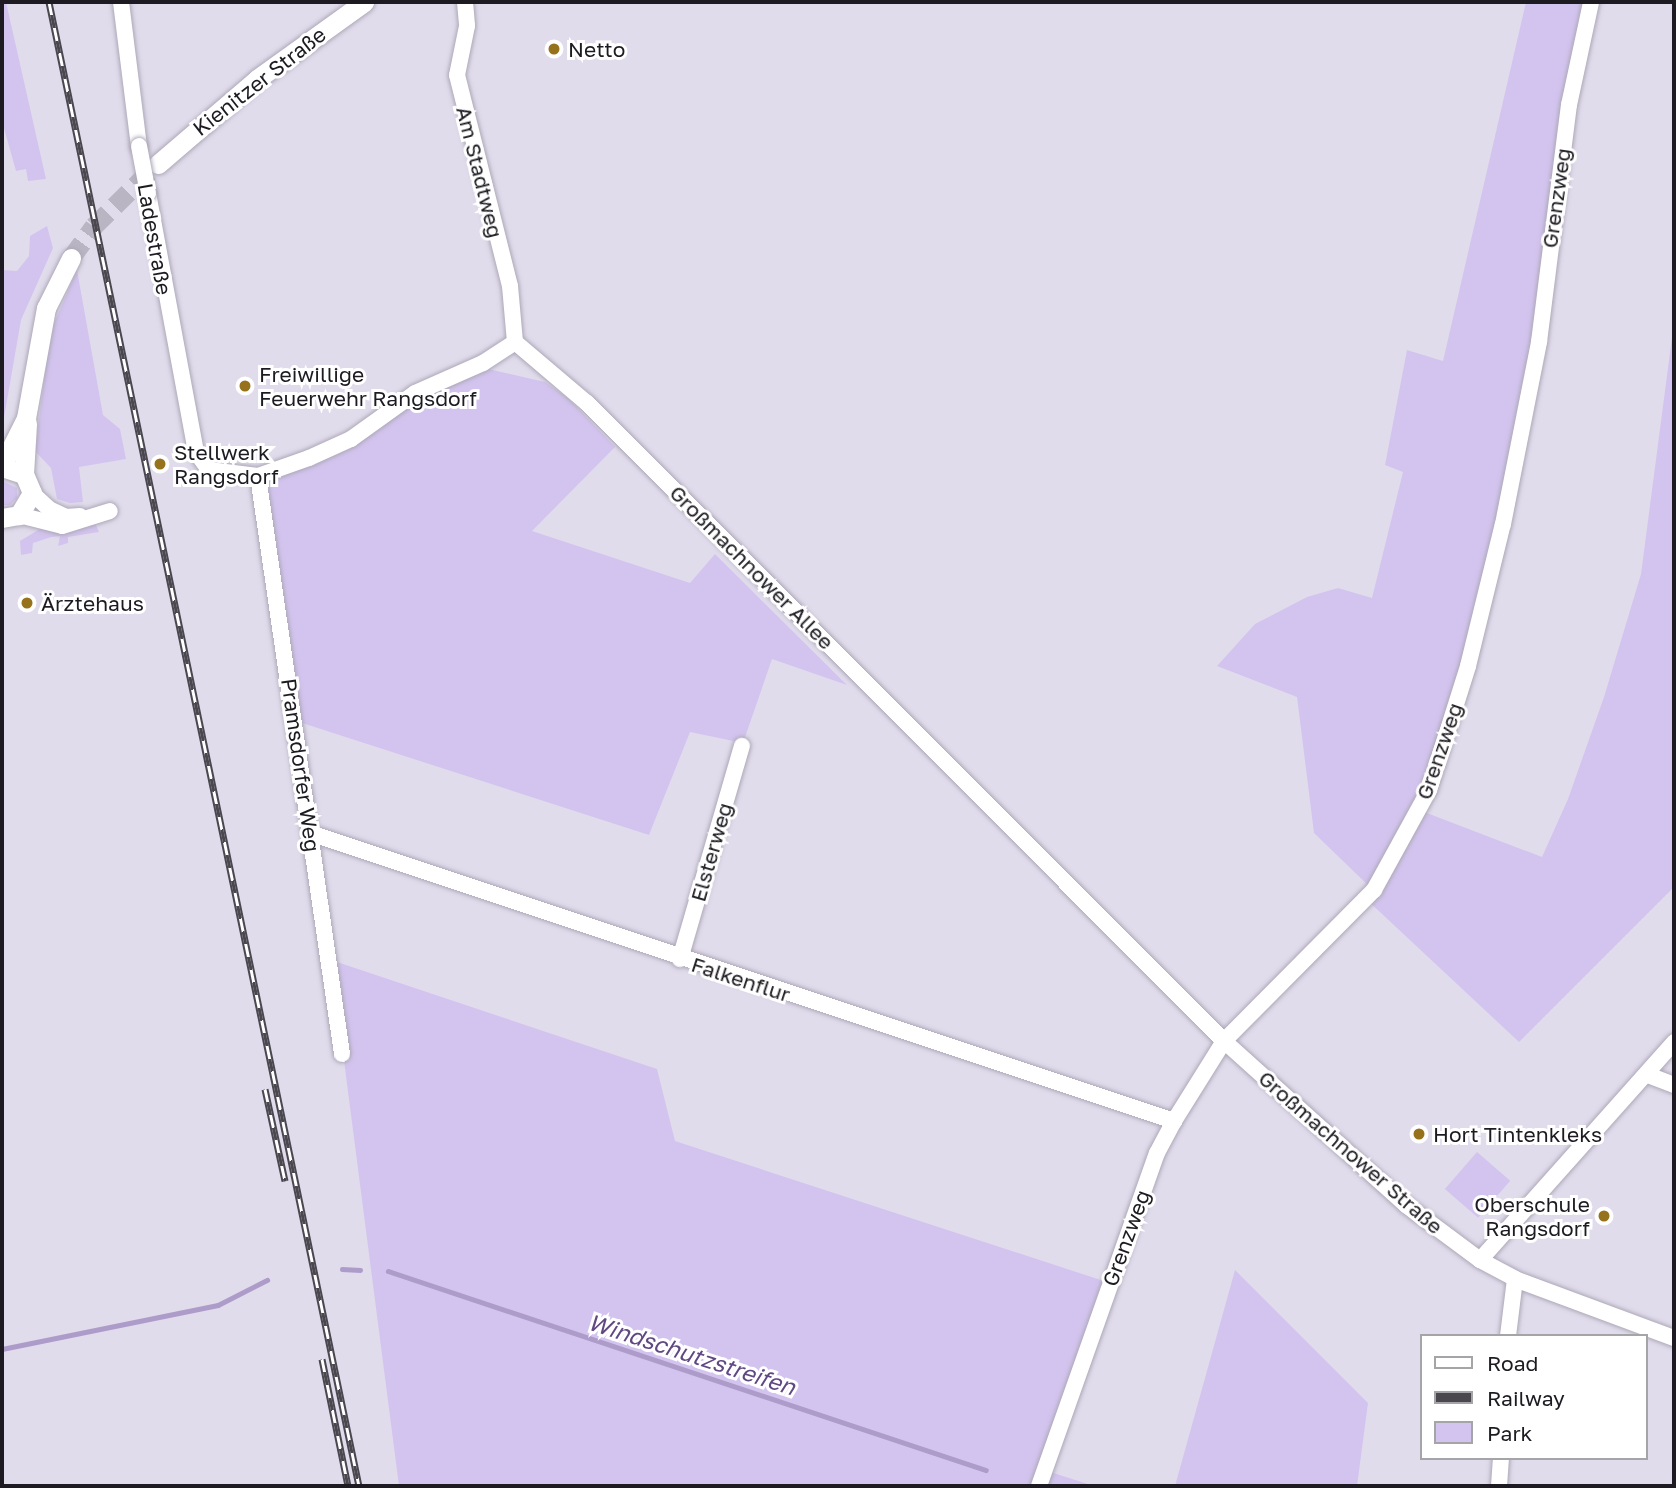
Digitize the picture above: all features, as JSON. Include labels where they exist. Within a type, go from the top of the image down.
[{"type":"street","name":"Ladestraße","points":[[121,2],[139,146],[197,453],[209,470],[228,476],[258,476]]},
{"type":"street","name":"Kienitzer Straße","points":[[158,164],[257,79],[364,2]]},
{"type":"street","name":"Am Stadtweg","points":[[465,2],[467,26],[457,75],[510,286],[515,342]]},
{"type":"street","name":"Grenzweg","points":[[1039,1486],[1157,1153],[1174,1121],[1224,1041],[1366,899],[1429,790],[1468,666],[1503,524],[1539,342],[1567,117],[1591,2]]},
{"type":"street","points":[[24,474],[2,467],[26,418],[46,308],[71,258]]},
{"type":"street","points":[[258,476],[351,439],[415,393],[483,363],[515,342]]},
{"type":"street","name":"Großmachnower Allee","points":[[515,342],[587,403],[1224,1041]]},
{"type":"street","points":[[6,517],[62,526],[103,513],[66,517],[32,494],[24,474],[29,441],[26,418]]},
{"type":"street","name":"Pramsdorfer Weg","points":[[258,476],[342,1054]]},
{"type":"street","points":[[6,517],[32,494]]},
{"type":"street","name":"Elsterweg","points":[[680,958],[742,746]]},
{"type":"street","name":"Falkenflur","points":[[310,833],[1174,1121]]},
{"type":"street","name":"Großmachnower Straße","points":[[1224,1041],[1406,1205],[1480,1260],[1515,1279],[1674,1338]]},
{"type":"street","points":[[1480,1260],[1648,1075],[1674,1042]]},
{"type":"street","points":[[1648,1075],[1674,1084]]},
{"type":"street","points":[[1508,1334],[1515,1279]]},
{"type":"street","points":[[1499,1486],[1501,1460]]},
{"type":"green space","points":[[2,2],[6,2],[46,179],[28,181],[26,169],[16,171],[2,121]]},
{"type":"green space","points":[[1526,2],[1591,2],[1503,524],[1419,810],[1542,857],[1568,799],[1604,697],[1641,574],[1674,322],[1674,887],[1519,1042],[1366,899],[1373,890],[1314,833],[1297,697],[1217,666],[1255,624],[1307,597],[1338,588],[1372,598],[1403,472],[1385,465],[1407,350],[1443,361]]},
{"type":"green space","points":[[47,226],[53,248],[21,320],[2,429],[2,270],[17,271],[29,256],[30,236]]},
{"type":"green space","points":[[77,270],[103,415],[120,429],[126,459],[79,467],[83,502],[70,503],[57,499],[51,468],[35,451],[50,333]]},
{"type":"green space","points":[[484,368],[545,382],[569,399],[615,447],[532,531],[690,583],[715,554],[847,685],[772,659],[743,743],[690,732],[649,835],[296,721],[258,476],[309,458],[384,412]]},
{"type":"green space","points":[[2,481],[17,488],[17,498],[10,505],[2,505]]},
{"type":"green space","points":[[95,523],[99,532],[68,537],[68,543],[58,546],[60,536],[51,537],[33,543],[32,553],[21,555],[20,541],[43,527]]},
{"type":"green space","points":[[331,960],[657,1069],[675,1141],[1110,1283],[1044,1470],[1094,1486],[399,1486]]},
{"type":"green space","points":[[1477,1152],[1510,1181],[1478,1218],[1445,1189]]},
{"type":"green space","points":[[1235,1270],[1368,1403],[1357,1486],[1175,1486]]},
{"type":"waterway","name":"Windschutzstreifen","points":[[342,1269],[360,1270]]},
{"type":"waterway","name":"Windschutzstreifen","points":[[388,1271],[986,1470]]},
{"type":"waterway","name":"Windschutzstreifen","points":[[2,1349],[218,1305],[267,1280]]},
{"type":"tunnel","points":[[71,258],[94,226],[155,166]]},
{"type":"railway","points":[[49,2],[359,1486]]},
{"type":"railway","points":[[265,1089],[285,1181]]},
{"type":"railway","points":[[322,1359],[348,1486]]},
{"type":"place","name":"Netto","points":[[554,49]]},
{"type":"place","name":"Freiwillige Feuerwehr Rangsdorf","points":[[245,386]]},
{"type":"place","name":"Stellwerk Rangsdorf","points":[[160,464]]},
{"type":"place","name":"Ärztehaus","points":[[27,603]]},
{"type":"place","name":"Hort Tintenkleks","points":[[1419,1134]]},
{"type":"place","name":"Oberschule Rangsdorf","points":[[1604,1216]]}]
